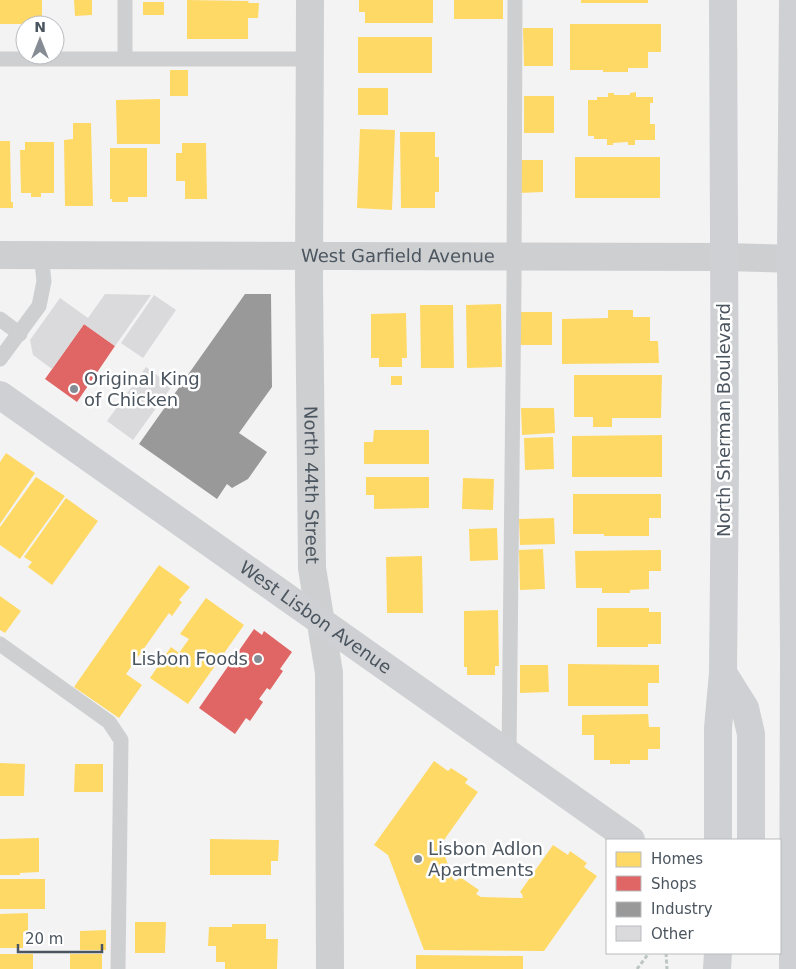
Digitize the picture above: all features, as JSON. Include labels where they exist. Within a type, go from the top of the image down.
[{"type":"main road","name":"North Sherman Boulevard","points":[[718,839],[718,728],[723,673],[725,468],[723,0]]},
{"type":"main road","points":[[791,964],[795,654],[793,0]]},
{"type":"main road","name":"West Lisbon Avenue","points":[[0,395],[630,839]]},
{"type":"main road","points":[[723,673],[745,708],[751,734],[751,839]]},
{"type":"main road","points":[[718,954],[718,969]]},
{"type":"street","name":"North 44th Street","points":[[310,0],[309,256],[312,568],[329,673],[330,969]]},
{"type":"street","name":"West Garfield Avenue","points":[[0,255],[724,257],[794,259]]},
{"type":"lane","points":[[125,59],[126,0]]},
{"type":"lane","points":[[509,754],[511,700],[515,0]]},
{"type":"lane","points":[[0,59],[310,59]]},
{"type":"lane","points":[[0,360],[39,306],[44,281],[42,255]]},
{"type":"lane","points":[[0,319],[20,334]]},
{"type":"lane","points":[[0,644],[109,722],[121,740],[118,969]]},
{"type":"path","points":[[637,969],[648,954]]},
{"type":"path","points":[[666,954],[667,969]]},
{"type":"building: Homes","points":[[0,0],[42,0],[42,15],[15,15],[15,24],[0,24]]},
{"type":"building: Homes","points":[[74,0],[92,0],[92,15],[75,16]]},
{"type":"building: Homes","points":[[187,0],[249,1],[248,3],[259,3],[258,18],[248,18],[248,39],[187,39]]},
{"type":"building: Homes","points":[[359,0],[433,0],[433,23],[365,23],[365,12],[359,12]]},
{"type":"building: Homes","points":[[454,0],[503,0],[503,19],[454,19]]},
{"type":"building: Homes","points":[[581,0],[648,0],[648,3],[581,3]]},
{"type":"building: Homes","points":[[143,2],[164,2],[164,15],[143,15]]},
{"type":"building: Homes","points":[[570,24],[661,24],[661,52],[648,52],[648,68],[628,68],[628,72],[570,70]]},
{"type":"building: Homes","points":[[523,28],[553,28],[553,66],[524,66]]},
{"type":"building: Homes","points":[[358,37],[432,37],[432,73],[358,73]]},
{"type":"building: Homes","points":[[170,70],[188,70],[188,96],[170,96]]},
{"type":"building: Homes","points":[[358,88],[388,88],[388,115],[358,115]]},
{"type":"building: Homes","points":[[636,92],[636,97],[653,97],[653,103],[650,103],[650,124],[655,124],[655,140],[635,140],[635,145],[628,145],[628,142],[607,145],[607,139],[594,139],[594,136],[588,136],[588,100],[597,100],[597,97],[608,97],[608,93],[630,95],[630,93]]},
{"type":"building: Homes","points":[[524,96],[554,96],[554,133],[524,133]]},
{"type":"building: Homes","points":[[160,99],[160,144],[117,144],[116,100]]},
{"type":"building: Homes","points":[[73,123],[91,123],[93,206],[65,206],[64,140],[73,139]]},
{"type":"building: Homes","points":[[360,129],[395,130],[392,210],[357,208]]},
{"type":"building: Homes","points":[[400,132],[435,132],[435,157],[439,157],[439,192],[435,192],[435,208],[401,208]]},
{"type":"building: Homes","points":[[0,141],[10,141],[11,202],[13,202],[13,208],[0,208]]},
{"type":"building: Homes","points":[[25,142],[54,142],[54,193],[41,193],[41,197],[31,197],[31,193],[21,193],[20,150],[25,150]]},
{"type":"building: Homes","points":[[182,143],[206,143],[207,199],[185,199],[185,181],[176,181],[176,153],[182,153]]},
{"type":"building: Homes","points":[[110,148],[147,148],[147,197],[128,197],[128,202],[112,202],[112,199],[110,199]]},
{"type":"building: Homes","points":[[575,157],[660,157],[660,198],[575,198]]},
{"type":"building: Homes","points":[[520,160],[543,160],[543,192],[519,193]]},
{"type":"building: Homes","points":[[501,304],[502,367],[467,368],[466,305]]},
{"type":"building: Homes","points":[[420,305],[453,305],[454,368],[421,368]]},
{"type":"building: Homes","points":[[608,310],[633,310],[633,317],[650,317],[650,341],[658,341],[659,363],[562,364],[562,319],[608,318]]},
{"type":"building: Homes","points":[[520,312],[552,312],[552,345],[520,345]]},
{"type":"building: Homes","points":[[406,313],[407,358],[402,358],[402,367],[379,367],[379,358],[371,358],[371,314]]},
{"type":"building: Homes","points":[[574,375],[662,375],[661,418],[612,418],[612,427],[593,427],[593,417],[574,417]]},
{"type":"building: Homes","points":[[391,376],[402,376],[402,385],[391,385]]},
{"type":"building: Homes","points":[[521,408],[554,408],[555,433],[522,435]]},
{"type":"building: Homes","points":[[374,430],[429,430],[429,464],[364,464],[364,442],[373,442]]},
{"type":"building: Homes","points":[[662,435],[662,477],[572,477],[572,436]]},
{"type":"building: Homes","points":[[553,437],[554,469],[525,470],[524,438]]},
{"type":"building: Homes","points":[[6,453],[35,473],[0,524],[0,462]]},
{"type":"building: Homes","points":[[36,477],[65,496],[20,559],[0,545],[0,527]]},
{"type":"building: Homes","points":[[366,477],[429,477],[429,508],[374,509],[374,495],[366,495]]},
{"type":"building: Homes","points":[[463,478],[494,479],[493,510],[462,509]]},
{"type":"building: Homes","points":[[573,494],[661,494],[661,518],[649,518],[649,536],[573,534]]},
{"type":"building: Homes","points":[[66,498],[98,521],[52,585],[28,567],[32,562],[24,557]]},
{"type":"building: Homes","points":[[554,518],[555,544],[520,545],[519,519]]},
{"type":"building: Homes","points":[[497,528],[498,560],[470,561],[469,529]]},
{"type":"building: Homes","points":[[543,549],[545,589],[520,590],[519,550]]},
{"type":"building: Homes","points":[[661,550],[661,571],[649,571],[649,589],[630,590],[630,593],[602,593],[602,588],[576,588],[575,551]]},
{"type":"building: Homes","points":[[422,556],[423,613],[387,613],[386,557]]},
{"type":"building: Homes","points":[[159,565],[190,587],[179,600],[182,602],[172,616],[169,613],[126,674],[142,685],[119,718],[74,687]]},
{"type":"building: Homes","points":[[0,596],[21,611],[5,633],[0,630]]},
{"type":"building: Homes","points":[[206,598],[244,625],[188,704],[150,678],[171,647],[179,653],[189,639],[180,634]]},
{"type":"building: Homes","points":[[597,608],[649,608],[649,612],[661,612],[661,644],[648,644],[648,647],[597,647]]},
{"type":"building: Homes","points":[[498,610],[499,666],[495,666],[495,675],[467,675],[467,667],[464,667],[464,611]]},
{"type":"building: Homes","points":[[568,664],[659,665],[659,683],[648,683],[648,706],[568,706]]},
{"type":"building: Homes","points":[[520,665],[548,665],[549,692],[520,693]]},
{"type":"building: Homes","points":[[648,714],[649,727],[660,727],[660,749],[648,749],[648,760],[630,760],[630,764],[610,764],[610,760],[594,760],[594,735],[582,735],[582,715]]},
{"type":"building: Homes","name":"Lisbon Adlon Apartments","points":[[434,761],[448,771],[451,768],[468,779],[465,783],[478,792],[444,840],[439,839],[453,879],[456,881],[460,877],[479,890],[476,894],[481,897],[523,898],[520,892],[553,845],[568,855],[570,851],[587,863],[584,867],[597,876],[544,951],[424,950],[388,855],[374,845]]},
{"type":"building: Homes","points":[[0,763],[25,764],[24,796],[0,796]]},
{"type":"building: Homes","points":[[75,764],[103,764],[103,792],[74,792]]},
{"type":"building: Homes","points":[[39,838],[39,872],[20,873],[20,875],[0,875],[0,839]]},
{"type":"building: Homes","points":[[210,839],[279,840],[278,861],[271,861],[271,875],[210,875]]},
{"type":"building: Homes","points":[[0,879],[45,879],[45,909],[0,909]]},
{"type":"building: Homes","points":[[28,913],[28,932],[23,932],[23,948],[0,948],[0,914]]},
{"type":"building: Homes","points":[[135,922],[166,922],[165,953],[135,953]]},
{"type":"building: Homes","points":[[232,924],[266,924],[266,939],[278,939],[277,969],[225,969],[225,962],[216,962],[216,946],[208,946],[209,927],[232,927]]},
{"type":"building: Homes","points":[[106,930],[106,950],[80,950],[80,931]]},
{"type":"building: Homes","points":[[0,954],[33,954],[33,969],[0,969]]},
{"type":"building: Homes","points":[[70,954],[102,954],[102,969],[70,969]]},
{"type":"building: Homes","points":[[416,955],[523,956],[523,969],[416,969]]},
{"type":"building: Shops","points":[[84,324],[115,346],[77,402],[45,379]]},
{"type":"building: Shops","points":[[254,629],[262,635],[264,631],[292,652],[280,669],[283,671],[270,690],[267,688],[259,699],[263,702],[250,721],[246,718],[235,734],[199,708]]},
{"type":"building: Industry","points":[[245,294],[271,294],[272,387],[239,433],[267,452],[248,479],[232,488],[227,484],[217,499],[139,444]]},
{"type":"building: Other","points":[[105,294],[151,295],[115,346],[84,324],[52,369],[33,355],[30,340],[60,298],[88,318]]},
{"type":"building: Other","points":[[154,295],[176,310],[143,358],[121,343]]},
{"type":"building: Other","points":[[146,367],[172,386],[133,440],[107,421]]},
{"type":"place","name":"Original King of Chicken","points":[[74,389]]},
{"type":"place","name":"Lisbon Foods","points":[[258,659]]},
{"type":"place","name":"Lisbon Adlon Apartments","points":[[418,859]]}]
